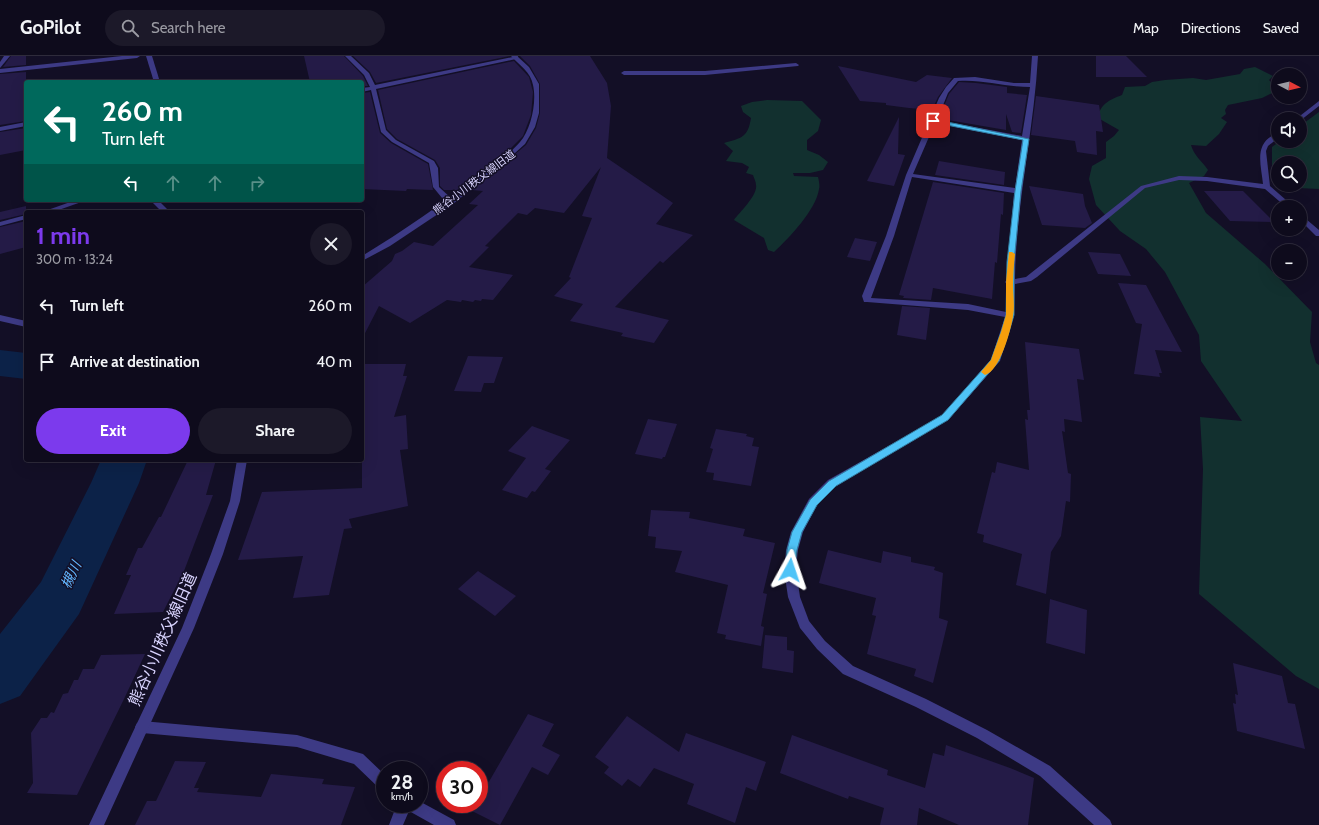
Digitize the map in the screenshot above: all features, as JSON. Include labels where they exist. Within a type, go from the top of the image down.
[{"type":"street","points":[[0,66],[7,56]]},
{"type":"street","points":[[0,71],[137,56]]},
{"type":"street","points":[[149,56],[156,80]]},
{"type":"street","points":[[348,56],[367,74],[373,88],[383,131],[394,141],[432,162],[435,167],[435,185],[441,194],[450,202]]},
{"type":"street","points":[[1035,56],[1033,85],[1018,191],[1009,282],[1010,315],[995,361],[945,418],[832,484],[813,502],[799,527],[792,550],[790,570],[794,597],[804,624],[821,645],[848,670],[921,703],[982,734],[1045,771],[1105,825]]},
{"type":"street","points":[[364,90],[515,57]]},
{"type":"street","name":"熊谷小川秩父線旧道","points":[[364,258],[450,202],[518,148],[532,127],[536,113],[536,84],[527,68],[515,57]]},
{"type":"street","points":[[624,73],[704,73],[796,64]]},
{"type":"street","points":[[1010,315],[968,307],[867,300],[866,296],[881,262],[895,223],[909,175],[941,99],[949,86],[956,79],[973,79],[1016,85],[1033,85]]},
{"type":"street","points":[[1307,113],[1319,103]]},
{"type":"street","points":[[933,121],[1026,139]]},
{"type":"street","points":[[0,129],[24,124]]},
{"type":"street","points":[[1267,187],[1263,151],[1265,145],[1271,140]]},
{"type":"street","points":[[909,175],[1018,191]]},
{"type":"street","points":[[1009,282],[1028,279],[1034,275],[1143,187],[1155,183],[1179,178],[1207,179],[1267,187],[1282,200]]},
{"type":"street","points":[[52,210],[77,202]]},
{"type":"street","points":[[156,202],[164,210]]},
{"type":"street","points":[[0,224],[24,218]]},
{"type":"street","points":[[1307,223],[1319,234]]},
{"type":"street","points":[[0,318],[24,324]]},
{"type":"street","name":"熊谷小川秩父線旧道","points":[[96,825],[188,628],[217,554],[235,501],[242,462]]},
{"type":"street","points":[[142,727],[297,741],[358,759],[376,776]]},
{"type":"street","points":[[396,825],[401,813]]},
{"type":"street","points":[[427,813],[449,825]]},
{"type":"green space","points":[[1255,67],[1271,75],[1269,80],[1271,82],[1271,94],[1262,98],[1228,105],[1225,110],[1226,114],[1221,118],[1227,122],[1219,134],[1206,146],[1191,145],[1196,155],[1208,170],[1204,176],[1189,183],[1206,213],[1271,270],[1271,280],[1281,280],[1312,312],[1310,342],[1316,363],[1319,365],[1319,689],[1296,676],[1199,594],[1203,469],[1200,417],[1242,421],[1201,361],[1199,335],[1165,272],[1146,249],[1120,231],[1096,205],[1089,179],[1092,166],[1106,158],[1106,142],[1119,130],[1098,118],[1099,113],[1106,103],[1122,95],[1125,87],[1145,86],[1152,82],[1165,80],[1193,78],[1206,80],[1240,74],[1244,69]]},
{"type":"green space","points":[[767,100],[802,101],[821,120],[818,131],[807,140],[807,150],[819,155],[828,162],[823,170],[810,173],[793,173],[794,176],[818,177],[819,189],[813,206],[801,223],[774,252],[768,250],[764,238],[734,220],[752,198],[756,189],[756,184],[753,175],[746,173],[749,167],[742,163],[726,161],[733,151],[724,143],[740,138],[748,129],[751,118],[743,112],[741,106],[752,102]]},
{"type":"green space","points":[[1319,112],[1319,189],[1307,188],[1307,156],[1272,156],[1272,148],[1307,148],[1307,121]]},
{"type":"building","points":[[11,56],[26,56],[26,65],[3,67]]},
{"type":"building","points":[[304,56],[344,56],[363,76],[368,86],[364,86],[364,80],[310,80]]},
{"type":"building","points":[[353,56],[510,56],[376,83],[370,72]]},
{"type":"building","points":[[520,56],[590,56],[607,83],[611,106],[607,158],[673,203],[656,224],[693,235],[663,263],[660,261],[615,307],[669,320],[654,343],[621,336],[623,333],[570,321],[583,304],[554,296],[571,278],[569,277],[592,218],[582,216],[601,167],[564,213],[535,208],[527,215],[518,213],[485,246],[489,247],[469,267],[513,275],[493,300],[482,299],[481,301],[475,300],[473,302],[462,300],[461,302],[447,300],[410,323],[379,306],[364,335],[364,285],[392,261],[395,254],[402,251],[414,242],[433,246],[478,205],[469,204],[483,191],[472,190],[526,145],[536,128],[540,113],[540,84],[530,66]]},
{"type":"building","points":[[1096,56],[1126,56],[1147,77],[1096,77]]},
{"type":"building","points":[[514,61],[529,77],[533,92],[531,115],[523,136],[505,154],[457,190],[444,190],[440,186],[440,168],[435,160],[397,139],[387,129],[378,90]]},
{"type":"building","points":[[838,66],[916,82],[927,75],[952,78],[938,97],[932,110],[909,108],[886,105],[886,103],[860,101]]},
{"type":"building","points":[[26,72],[26,80],[24,80],[24,121],[0,125],[0,74]]},
{"type":"building","points":[[959,82],[1007,87],[1007,93],[1027,95],[1021,133],[1012,132],[1006,114],[1006,130],[942,119],[944,111],[942,111],[949,94]]},
{"type":"building","points":[[370,92],[380,133],[391,143],[428,164],[433,190],[407,189],[406,191],[364,189],[364,93]]},
{"type":"building","points":[[1036,96],[1099,105],[1103,132],[1096,131],[1097,155],[1077,152],[1075,141],[1031,135]]},
{"type":"building","points":[[899,117],[898,154],[905,155],[894,186],[867,181]]},
{"type":"building","points":[[24,128],[24,150],[0,155],[0,132]]},
{"type":"building","points":[[939,161],[1005,172],[1004,185],[935,175]]},
{"type":"building","points":[[933,182],[1004,193],[1003,215],[1001,214],[992,299],[933,288],[931,300],[903,298],[904,296],[899,295]]},
{"type":"building","points":[[1029,186],[1083,194],[1085,206],[1092,223],[1085,228],[1042,225]]},
{"type":"building","points":[[1204,191],[1243,191],[1271,219],[1271,222],[1230,221]]},
{"type":"building","points":[[26,206],[24,214],[0,220],[0,212]]},
{"type":"building","points":[[24,221],[24,248],[0,254],[0,227]]},
{"type":"building","points":[[855,238],[877,242],[870,261],[847,257]]},
{"type":"building","points":[[1088,252],[1120,254],[1131,276],[1098,274]]},
{"type":"building","points":[[1118,283],[1146,285],[1182,352],[1155,350],[1162,373],[1159,373],[1160,377],[1134,374],[1142,324],[1136,323]]},
{"type":"building","points":[[902,306],[930,308],[926,340],[897,335]]},
{"type":"building","points":[[1025,342],[1079,349],[1084,380],[1077,379],[1082,422],[1064,419],[1065,432],[1062,431],[1068,473],[1071,474],[1070,502],[1066,501],[1061,536],[1051,552],[1046,594],[1016,585],[1022,554],[983,542],[984,535],[977,533],[992,472],[995,473],[997,462],[1029,470],[1025,419],[1028,420],[1027,410],[1030,410]]},
{"type":"building","points":[[468,356],[503,357],[494,383],[484,383],[481,392],[454,391]]},
{"type":"building","points":[[364,364],[406,364],[403,376],[407,376],[394,417],[406,415],[408,449],[400,450],[408,506],[349,519],[352,528],[344,529],[329,595],[293,598],[303,556],[238,560],[262,492],[362,488],[362,462],[364,462]]},
{"type":"building","points":[[648,419],[677,424],[665,457],[662,459],[635,454]]},
{"type":"building","points":[[532,426],[570,440],[545,469],[551,471],[535,492],[532,491],[527,498],[502,490],[526,458],[508,451]]},
{"type":"building","points":[[716,429],[747,434],[746,436],[754,438],[752,446],[759,447],[751,486],[713,480],[714,473],[706,472],[713,449],[710,448]]},
{"type":"building","points":[[187,462],[215,462],[206,495],[213,495],[184,571],[163,612],[114,614],[131,575],[126,575],[138,548],[142,548],[159,517],[161,517]]},
{"type":"building","points":[[651,510],[690,512],[689,518],[745,529],[743,536],[775,543],[763,593],[767,594],[761,626],[764,627],[761,646],[725,639],[726,635],[717,633],[728,585],[675,572],[682,551],[655,548],[656,537],[648,536]]},
{"type":"building","points":[[828,550],[881,563],[883,551],[911,557],[911,562],[935,567],[934,570],[943,573],[939,618],[948,621],[933,683],[914,676],[916,669],[867,654],[876,616],[872,615],[876,598],[819,583]]},
{"type":"building","points":[[478,571],[516,596],[495,616],[458,589]]},
{"type":"building","points":[[1050,599],[1087,610],[1085,654],[1046,643]]},
{"type":"building","points":[[765,635],[787,637],[787,650],[794,651],[793,673],[762,668]]},
{"type":"building","points":[[145,654],[77,795],[27,793],[33,783],[31,733],[41,718],[47,718],[51,712],[54,713],[63,694],[68,693],[74,680],[78,680],[83,669],[94,669],[101,655]]},
{"type":"building","points":[[1233,663],[1282,676],[1288,703],[1295,704],[1305,749],[1237,731],[1233,703],[1236,704],[1235,694],[1238,695]]},
{"type":"building","points":[[528,714],[554,724],[542,746],[560,755],[548,775],[532,767],[500,825],[476,813],[488,813],[488,783]]},
{"type":"building","points":[[627,716],[679,752],[686,733],[766,762],[756,791],[746,787],[735,823],[687,804],[694,784],[654,768],[640,787],[628,779],[622,786],[604,773],[609,767],[595,757]]},
{"type":"building","points":[[792,735],[888,770],[887,775],[925,788],[933,753],[944,756],[946,745],[1010,768],[1034,778],[1028,825],[959,825],[919,808],[917,825],[880,825],[884,808],[849,796],[848,799],[780,773]]},
{"type":"building","points":[[175,761],[206,762],[194,788],[199,788],[197,792],[261,797],[271,774],[324,779],[322,784],[355,787],[341,825],[135,825],[147,801],[156,801]]},
{"type":"waterway","name":"槻川","points":[[0,363],[24,366]]},
{"type":"waterway","name":"槻川","points":[[0,678],[60,598],[115,483],[123,462]]},
{"type":"slow traffic","points":[[985,372],[995,361],[1010,315],[1009,282],[1012,254]]},
{"type":"route","points":[[790,570],[792,550],[797,532],[813,502],[832,484],[945,418],[995,361],[1005,332],[1010,315],[1009,282],[1018,191],[1026,139],[966,129],[933,121]]}]
